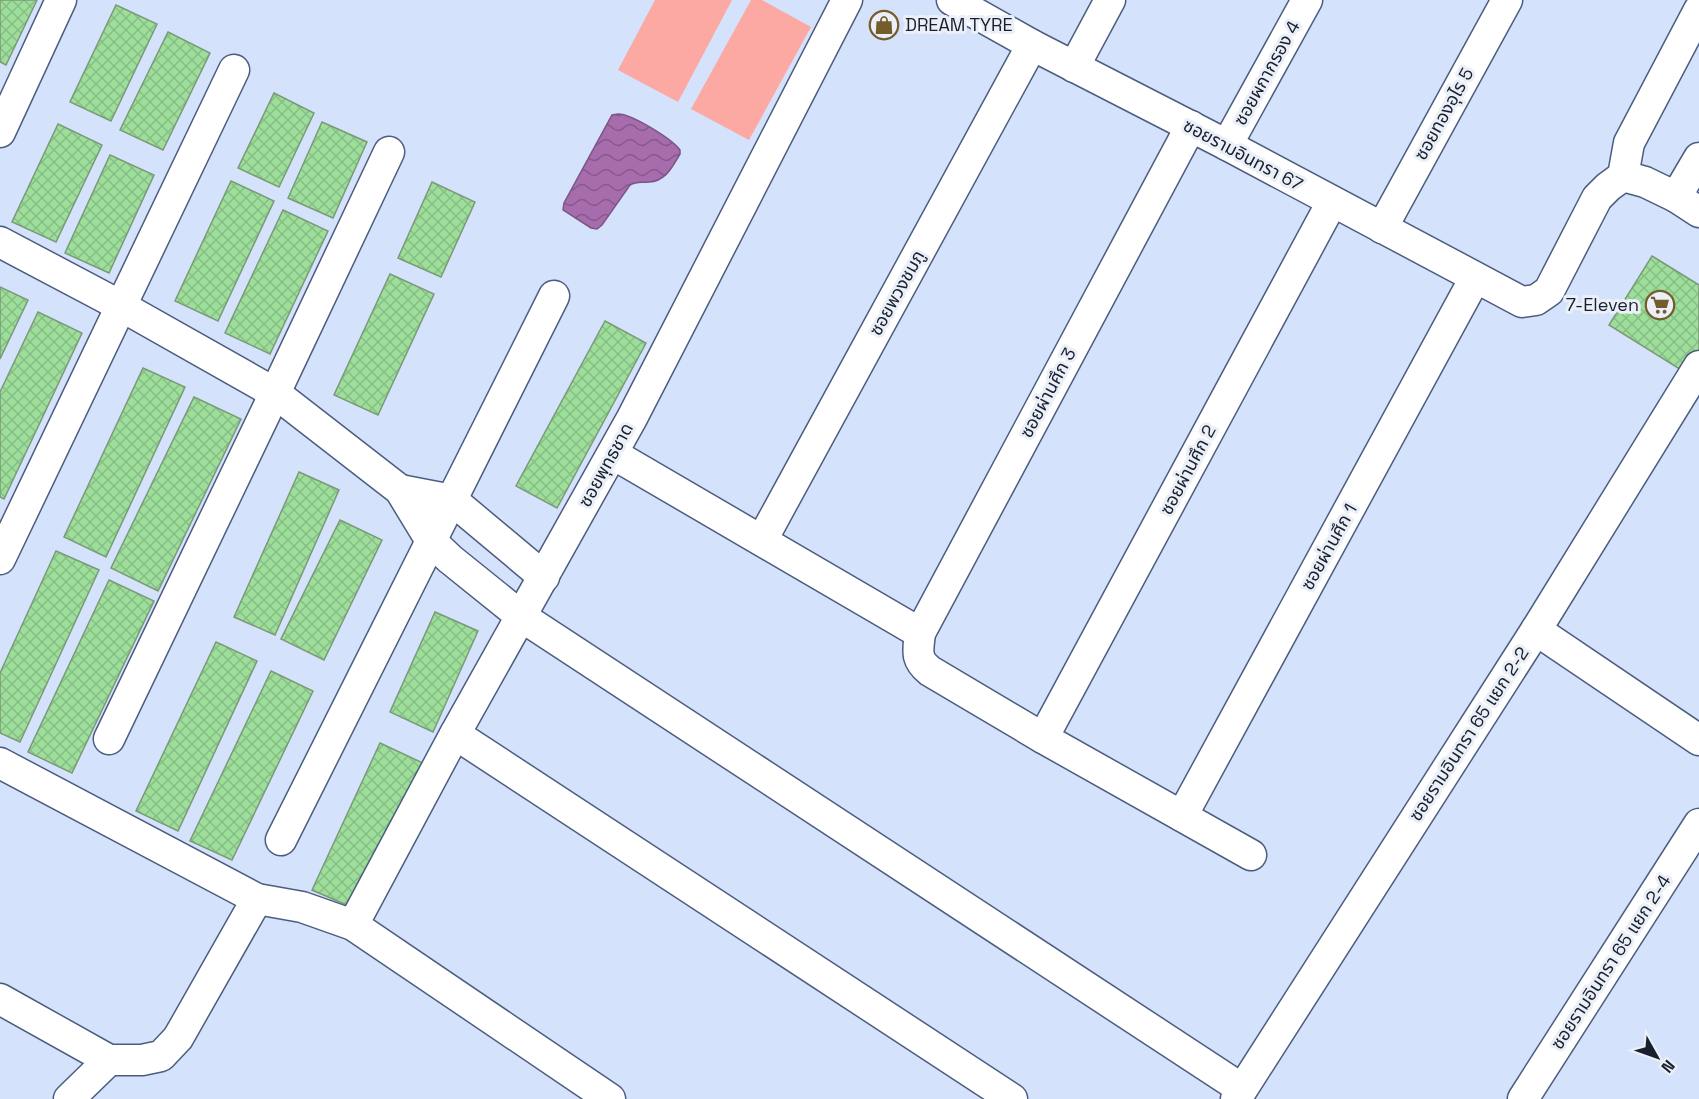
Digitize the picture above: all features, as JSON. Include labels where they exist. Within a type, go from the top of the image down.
[{"type":"street","points":[[0,132],[61,0]]},
{"type":"street","name":"ซอยพุทธชาด","points":[[353,925],[455,734],[613,454],[848,0]]},
{"type":"street","name":"ซอยรามอินทรา 67","points":[[952,0],[1032,45],[1191,126],[1522,302],[1536,300],[1549,291],[1598,198],[1623,176]]},
{"type":"street","points":[[1074,67],[1110,0]]},
{"type":"street","name":"ซอยผกากรอง 4","points":[[1227,145],[1307,0]]},
{"type":"street","name":"ซอยทองอุไร 5","points":[[1382,228],[1507,0]]},
{"type":"street","points":[[1699,10],[1629,143],[1623,176],[1645,182],[1687,205],[1699,158]]},
{"type":"street","name":"ซอยพวงชมภู","points":[[762,540],[1032,45]]},
{"type":"street","points":[[0,559],[234,70]]},
{"type":"street","name":"ซอยผ่านศึก 3","points":[[1043,738],[920,664],[918,653],[920,633],[1191,126]]},
{"type":"street","points":[[109,740],[389,152]]},
{"type":"street","name":"ซอยผ่านศึก 2","points":[[1043,738],[1332,202]]},
{"type":"street","points":[[0,242],[121,306],[275,393],[400,490],[431,541],[522,617],[1239,1094]]},
{"type":"street","name":"ซอยผ่านศึก 1","points":[[1182,816],[1475,278]]},
{"type":"street","points":[[280,840],[554,296]]},
{"type":"street","name":"ซอยรามอินทรา 65 แยก 2-2","points":[[1239,1094],[1536,630],[1699,366]]},
{"type":"street","points":[[613,454],[920,633]]},
{"type":"street","points":[[400,490],[452,500],[544,577]]},
{"type":"street","points":[[1536,630],[1699,740]]},
{"type":"street","points":[[455,734],[1012,1099]]},
{"type":"street","points":[[1043,738],[1251,855]]},
{"type":"street","points":[[0,764],[257,899],[302,907],[353,925],[610,1099]]},
{"type":"street","name":"ซอยรามอินทรา 65 แยก 2-4","points":[[1523,1099],[1699,824]]},
{"type":"street","points":[[0,999],[109,1060],[142,1060],[161,1056],[178,1038],[257,899]]},
{"type":"street","points":[[69,1099],[109,1060]]},
{"type":"shaded area","points":[[655,0],[732,0],[678,102],[618,70]]},
{"type":"shaded area","points":[[751,0],[762,0],[811,27],[749,140],[691,109]]},
{"type":"water","points":[[618,114],[642,122],[661,134],[676,145],[680,154],[668,173],[660,179],[630,185],[602,225],[597,229],[591,228],[563,210],[564,203],[612,115]]},
{"type":"building","points":[[0,0],[37,0],[6,65],[0,62]]},
{"type":"building","points":[[116,5],[157,24],[111,121],[70,102]]},
{"type":"building","points":[[168,32],[210,53],[163,150],[120,130]]},
{"type":"building","points":[[274,93],[314,113],[279,187],[238,168]]},
{"type":"building","points":[[322,122],[367,142],[333,218],[288,198]]},
{"type":"building","points":[[58,124],[102,145],[56,242],[12,222]]},
{"type":"building","points":[[110,155],[154,175],[109,273],[65,253]]},
{"type":"building","points":[[231,181],[274,201],[218,321],[175,301]]},
{"type":"building","points":[[432,182],[475,202],[441,277],[398,258]]},
{"type":"building","points":[[283,210],[328,231],[270,354],[225,333]]},
{"type":"building","name":"7-Eleven","points":[[1652,256],[1699,285],[1699,352],[1686,373],[1609,325]]},
{"type":"building","points":[[390,274],[434,294],[378,415],[334,395]]},
{"type":"building","points":[[0,287],[28,300],[0,359]]},
{"type":"building","points":[[38,312],[82,333],[4,499],[0,497],[0,392]]},
{"type":"building","points":[[605,321],[646,343],[557,508],[516,486]]},
{"type":"building","points":[[143,368],[185,387],[106,557],[64,537]]},
{"type":"building","points":[[194,397],[241,419],[158,591],[111,568]]},
{"type":"building","points":[[299,472],[339,490],[275,635],[234,617]]},
{"type":"building","points":[[340,520],[382,540],[324,660],[281,639]]},
{"type":"building","points":[[56,551],[99,570],[20,742],[0,733],[0,673]]},
{"type":"building","points":[[109,580],[154,601],[72,773],[28,752]]},
{"type":"building","points":[[435,612],[478,631],[433,732],[390,712]]},
{"type":"building","points":[[216,642],[257,661],[178,831],[136,811]]},
{"type":"building","points":[[271,671],[313,691],[232,860],[190,841]]},
{"type":"building","points":[[380,743],[423,763],[356,909],[312,890]]},
{"type":"place","name":"DREAM TYRE","points":[[884,25]]},
{"type":"place","name":"7-Eleven","points":[[1660,305]]}]
